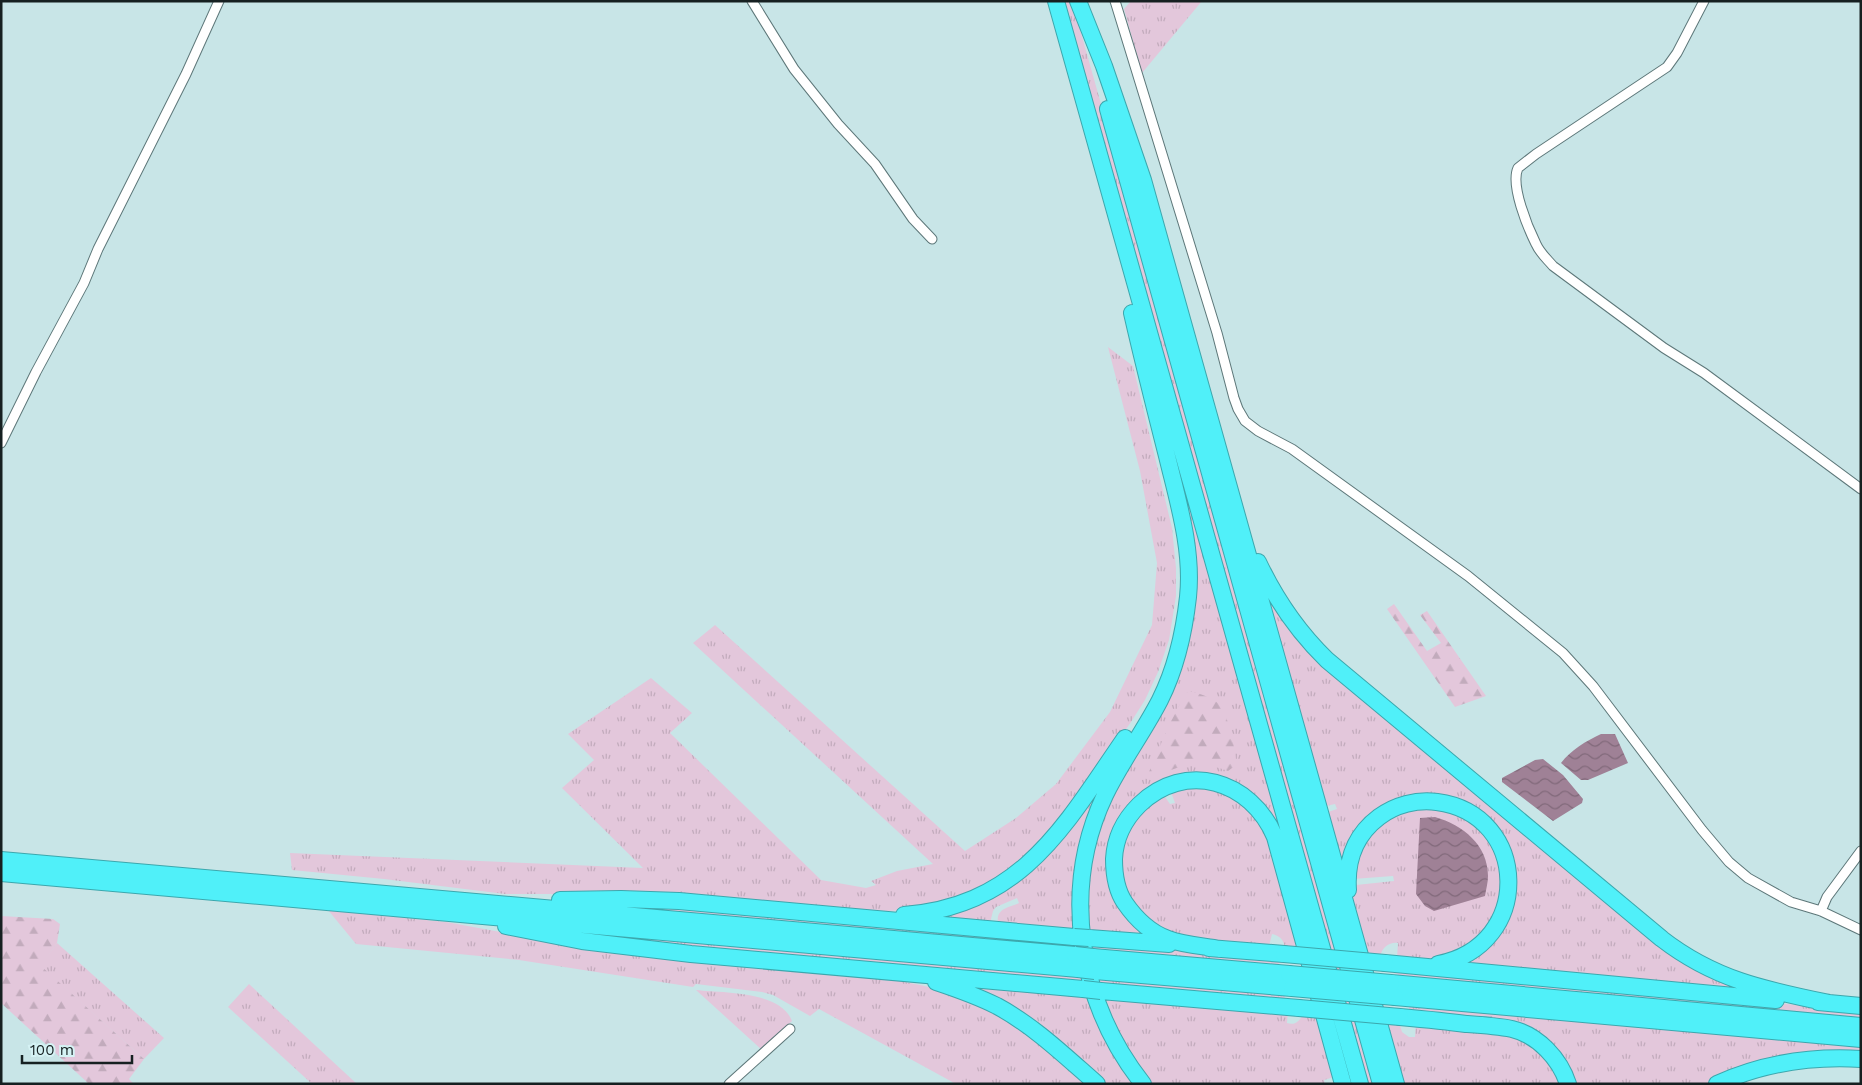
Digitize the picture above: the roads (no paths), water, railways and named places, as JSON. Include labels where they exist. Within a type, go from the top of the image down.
[{"type":"highway","points":[[1056,1],[1360,1084]]},
{"type":"highway","points":[[1078,1],[1104,66],[1144,180],[1396,1084]]},
{"type":"highway","points":[[1078,1],[1381,1084]]},
{"type":"highway","points":[[1100,162],[1103,194],[1183,526],[1188,568],[1183,633],[1174,667],[1160,700],[1120,766],[1098,811],[1086,852],[1081,885],[1080,903],[1083,947],[1094,996],[1114,1042],[1143,1084]]},
{"type":"highway","points":[[1236,509],[1256,559],[1273,594],[1302,635],[1327,660],[1452,765],[1648,928],[1681,953],[1719,974],[1751,986],[1829,1003]]},
{"type":"highway","points":[[850,917],[912,914],[959,904],[992,889],[1015,875],[1038,855],[1065,825],[1152,696],[1172,648],[1187,600]]},
{"type":"highway","points":[[1220,949],[1168,939],[1155,933],[1134,916],[1121,898],[1118,888],[1115,877],[1115,853],[1116,842],[1123,824],[1148,796],[1174,784],[1204,781],[1226,786],[1237,791],[1253,803],[1270,825],[1343,1084]]},
{"type":"highway","points":[[1352,927],[1348,884],[1349,861],[1358,839],[1369,826],[1392,809],[1410,803],[1430,801],[1451,805],[1473,816],[1496,839],[1507,865],[1507,903],[1488,937],[1466,954],[1449,962],[1414,966]]},
{"type":"highway","points":[[1,860],[485,902],[1094,964],[1393,990],[1861,1026]]},
{"type":"highway","points":[[1,873],[453,913],[1077,962]]},
{"type":"highway","points":[[485,902],[645,899],[1385,963],[1762,999],[1861,1006]]},
{"type":"highway","points":[[453,913],[520,930],[582,942],[691,954],[1400,1017],[1503,1028],[1518,1031],[1534,1040],[1551,1054],[1568,1084]]},
{"type":"highway","points":[[880,972],[931,981],[971,994],[998,1006],[1036,1032],[1097,1084]]},
{"type":"highway","points":[[1393,990],[1861,1039]]},
{"type":"highway","points":[[1717,1084],[1740,1074],[1785,1062],[1818,1058],[1861,1061]]},
{"type":"highway","points":[[1744,1084],[1793,1069],[1861,1061]]},
{"type":"street","points":[[1,443],[36,372],[84,283],[98,249],[186,74],[219,1]]},
{"type":"street","points":[[752,1],[794,69],[838,124],[876,164],[913,219],[932,239]]},
{"type":"street","points":[[1115,1],[1217,333],[1234,398],[1245,421],[1258,431],[1292,449],[1468,576],[1563,653],[1593,686],[1702,830],[1729,862],[1748,878],[1790,902],[1821,911],[1861,930]]},
{"type":"street","points":[[1704,1],[1677,53],[1667,67],[1528,159],[1518,168],[1516,178],[1526,220],[1536,245],[1553,266],[1664,348],[1704,373],[1861,489]]},
{"type":"street","points":[[1821,911],[1827,897],[1861,851]]},
{"type":"street","points":[[729,1084],[790,1029]]},
{"type":"water","points":[[1601,734],[1615,734],[1628,763],[1588,780],[1581,780],[1561,763],[1579,746]]},
{"type":"water","points":[[1543,759],[1563,775],[1583,799],[1582,803],[1553,821],[1502,782],[1502,778],[1535,760]]},
{"type":"water","points":[[1435,817],[1455,825],[1472,838],[1484,855],[1488,876],[1485,896],[1434,911],[1425,906],[1416,894],[1420,818]]}]
